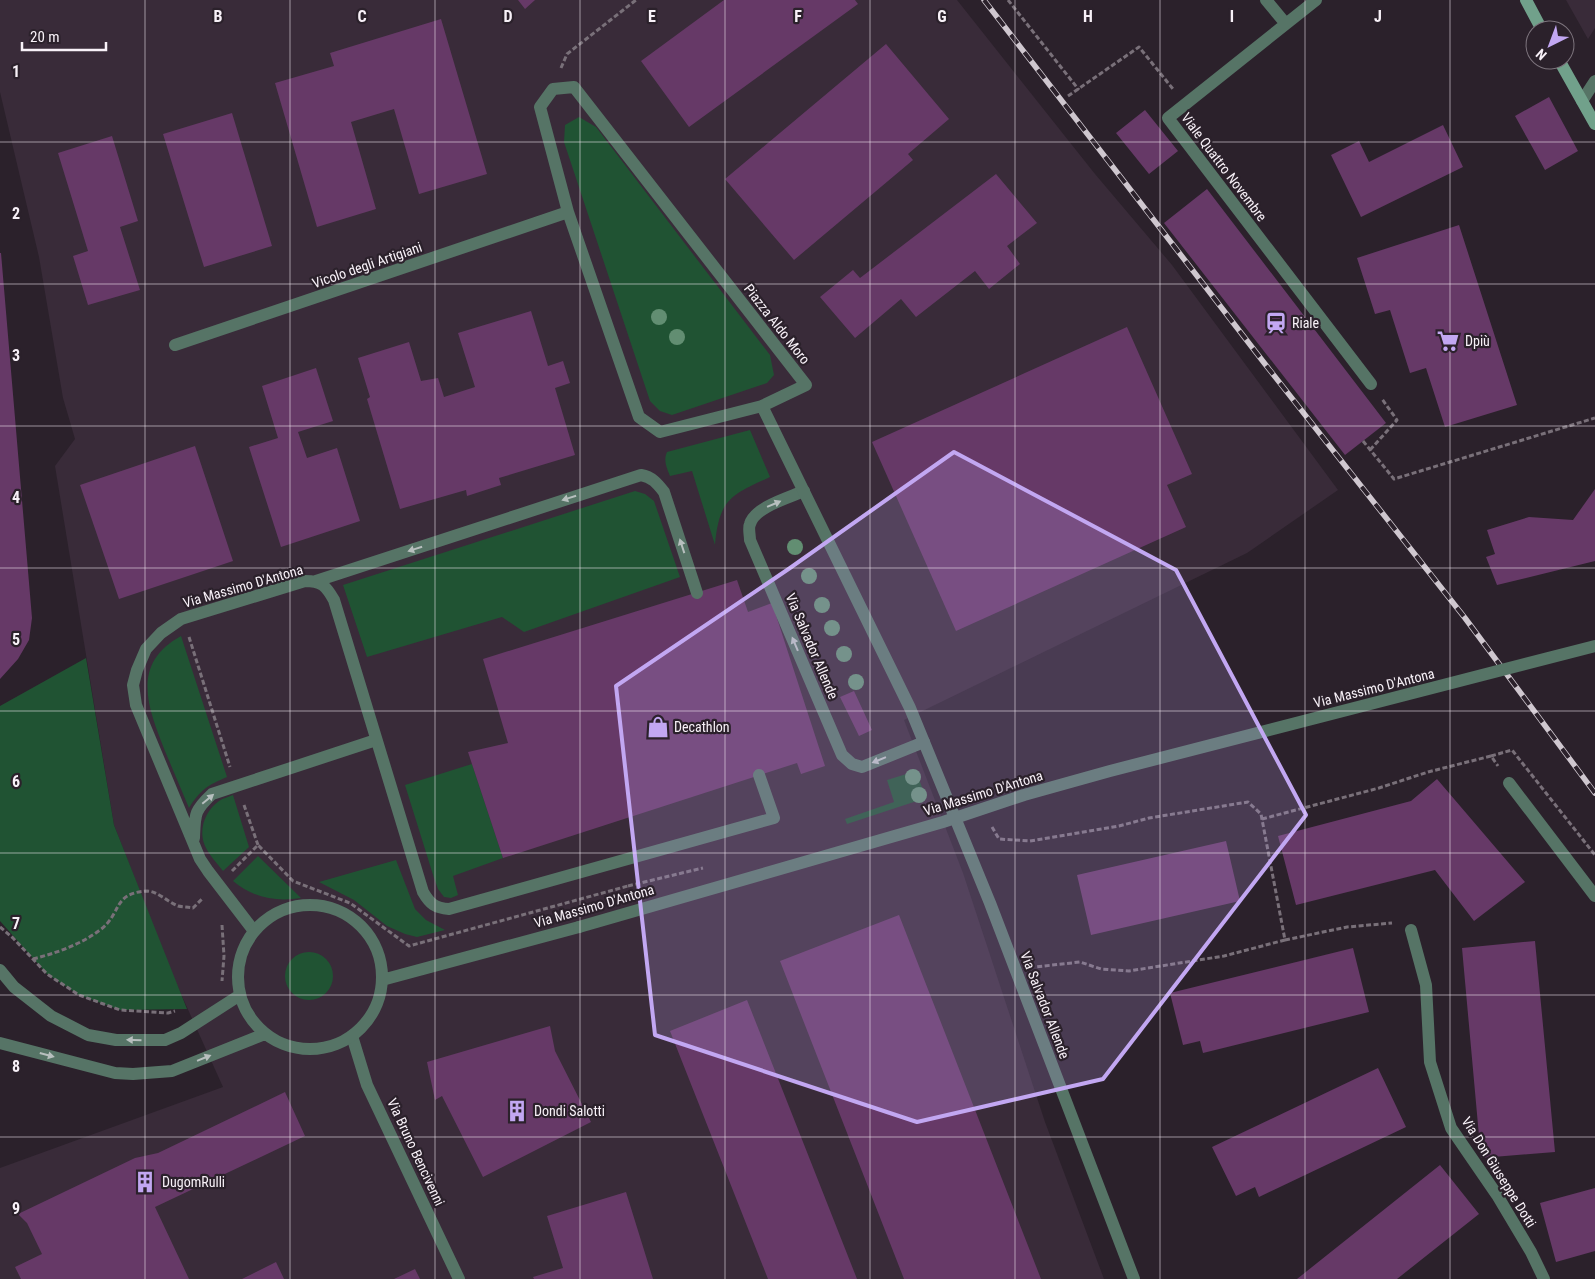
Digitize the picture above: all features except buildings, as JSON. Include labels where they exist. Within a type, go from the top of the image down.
[{"type":"main road","points":[[1526,0],[1537,20]]},
{"type":"main road","points":[[1565,70],[1595,124]]},
{"type":"street","points":[[1266,0],[1286,24]]},
{"type":"street","name":"Viale Quattro Novembre","points":[[1316,0],[1168,118],[1371,384]]},
{"type":"street","points":[[1582,101],[1595,81]]},
{"type":"street","name":"Piazza Aldo Moro","points":[[574,87],[806,385],[762,406],[660,432],[639,417],[568,212],[540,107],[553,90],[574,87]]},
{"type":"street","name":"Vicolo degli Artigiani","points":[[175,345],[568,212]]},
{"type":"street","name":"Via Salvador Allende","points":[[762,406],[910,708],[1016,970],[1134,1279]]},
{"type":"street","points":[[316,581],[641,475],[648,476],[657,482],[664,492],[697,593]]},
{"type":"street","name":"Via Salvador Allende","points":[[804,491],[754,515],[749,525],[750,540],[842,755],[852,764],[862,767],[924,742]]},
{"type":"street","name":"Via Massimo D'Antona","points":[[254,931],[208,871],[194,843],[136,705],[133,684],[146,650],[161,633],[181,619],[304,581],[316,581],[327,588],[334,600],[423,892],[428,902],[436,908],[449,909],[774,818],[759,775]]},
{"type":"street","name":"Via Massimo D'Antona","points":[[382,980],[943,822],[1024,795],[1110,771],[1595,646]]},
{"type":"street","points":[[194,843],[195,819],[200,806],[212,794],[376,740]]},
{"type":"street","points":[[1509,783],[1595,896]]},
{"type":"street","points":[[314,904],[336,909],[356,920],[371,937],[380,958],[382,980],[378,1001],[368,1021],[352,1036],[336,1045],[318,1049],[299,1048],[281,1043],[265,1034],[250,1016],[240,995],[238,973],[242,951],[254,931],[270,916],[291,906],[314,904]]},
{"type":"street","name":"Via Don Giuseppe Dotti","points":[[1411,930],[1426,985],[1430,1062],[1451,1128],[1497,1195],[1531,1252],[1544,1279]]},
{"type":"street","points":[[0,970],[14,987],[51,1016],[88,1035],[116,1040],[165,1040],[181,1033],[240,995]]},
{"type":"street","points":[[0,1042],[115,1073],[133,1074],[172,1071],[265,1034]]},
{"type":"street","name":"Via Bruno Bencivenni","points":[[352,1036],[367,1085],[459,1279]]},
{"type":"path","points":[[553,90],[567,54],[636,0]]},
{"type":"path","points":[[1008,0],[1079,90]]},
{"type":"path","points":[[1068,96],[1139,47],[1173,89]]},
{"type":"path","points":[[1370,450],[1397,420],[1371,384]]},
{"type":"path","points":[[1363,441],[1394,479],[1595,418]]},
{"type":"path","points":[[187,632],[233,775]]},
{"type":"path","points":[[1262,819],[1492,756],[1509,783]]},
{"type":"path","points":[[241,797],[258,845],[293,882],[350,904]]},
{"type":"path","points":[[990,822],[999,839],[1030,841],[1110,828],[1149,818],[1248,802],[1261,814],[1284,940]]},
{"type":"path","points":[[228,875],[258,845]]},
{"type":"path","points":[[33,959],[58,952],[100,930],[112,919],[120,901],[134,893],[150,891],[179,906],[193,908],[207,895]]},
{"type":"path","points":[[219,920],[223,928],[224,956],[222,982]]},
{"type":"path","points":[[1016,970],[1080,962],[1102,969],[1129,971],[1224,956],[1284,940],[1347,928],[1391,923],[1411,930]]},
{"type":"path","points":[[0,927],[47,974],[79,995],[120,1010],[168,1013],[177,1011]]},
{"type":"highlighted area","points":[[954,452],[1176,570],[1306,815],[1103,1079],[917,1122],[655,1035],[616,686],[790,568]]},
{"type":"shaded area","points":[[0,0],[957,0],[1095,174],[1172,265],[1338,490],[1247,553],[904,720],[963,873],[1045,1122],[1104,1279],[0,1279],[0,1168],[223,1087],[172,974],[114,825],[55,466],[75,439],[63,398],[39,257],[0,92]]},
{"type":"shaded area","points":[[1566,0],[1595,0],[1595,28],[1588,39]]},
{"type":"green space","points":[[579,117],[596,127],[770,355],[774,375],[767,383],[672,415],[660,411],[650,401],[564,142],[565,125]]},
{"type":"green space","points":[[750,430],[770,477],[729,500],[720,518],[715,545],[692,471],[670,476],[665,458],[667,452]]},
{"type":"green space","points":[[635,491],[645,494],[654,501],[680,577],[524,632],[502,617],[367,657],[343,585]]},
{"type":"green space","points":[[181,636],[227,777],[205,789],[189,808],[153,719],[148,688],[149,673],[155,660],[165,647]]},
{"type":"green space","points":[[86,658],[114,825],[187,1009],[120,1010],[79,995],[47,974],[0,921],[0,706]]},
{"type":"green space","points":[[472,764],[503,858],[453,876],[458,895],[451,898],[444,897],[438,889],[434,878],[405,785]]},
{"type":"green space","points":[[916,771],[926,798],[847,824],[845,819],[894,802],[887,780]]},
{"type":"green space","points":[[233,795],[249,847],[223,871],[205,846],[202,834],[204,821],[210,810],[221,800]]},
{"type":"green space","points":[[258,856],[301,898],[274,899],[257,895],[233,881]]},
{"type":"green space","points":[[396,860],[415,909],[426,920],[445,930],[417,937],[405,934],[387,926],[354,900],[319,882]]},
{"type":"green space","points":[[304,952],[314,952],[326,959],[333,971],[333,981],[326,993],[314,1000],[304,1000],[296,996],[289,989],[285,981],[285,971],[289,963],[296,956]]},
{"type":"railway","points":[[984,0],[1265,364],[1465,618],[1595,793]]},
{"type":"place","name":"Riale","points":[[1276,323]]},
{"type":"place","name":"Dpiù","points":[[1448,341]]},
{"type":"place","name":"Decathlon","points":[[658,727]]},
{"type":"place","name":"Dondi Salotti","points":[[517,1111]]},
{"type":"place","name":"DugomRulli","points":[[145,1182]]}]
